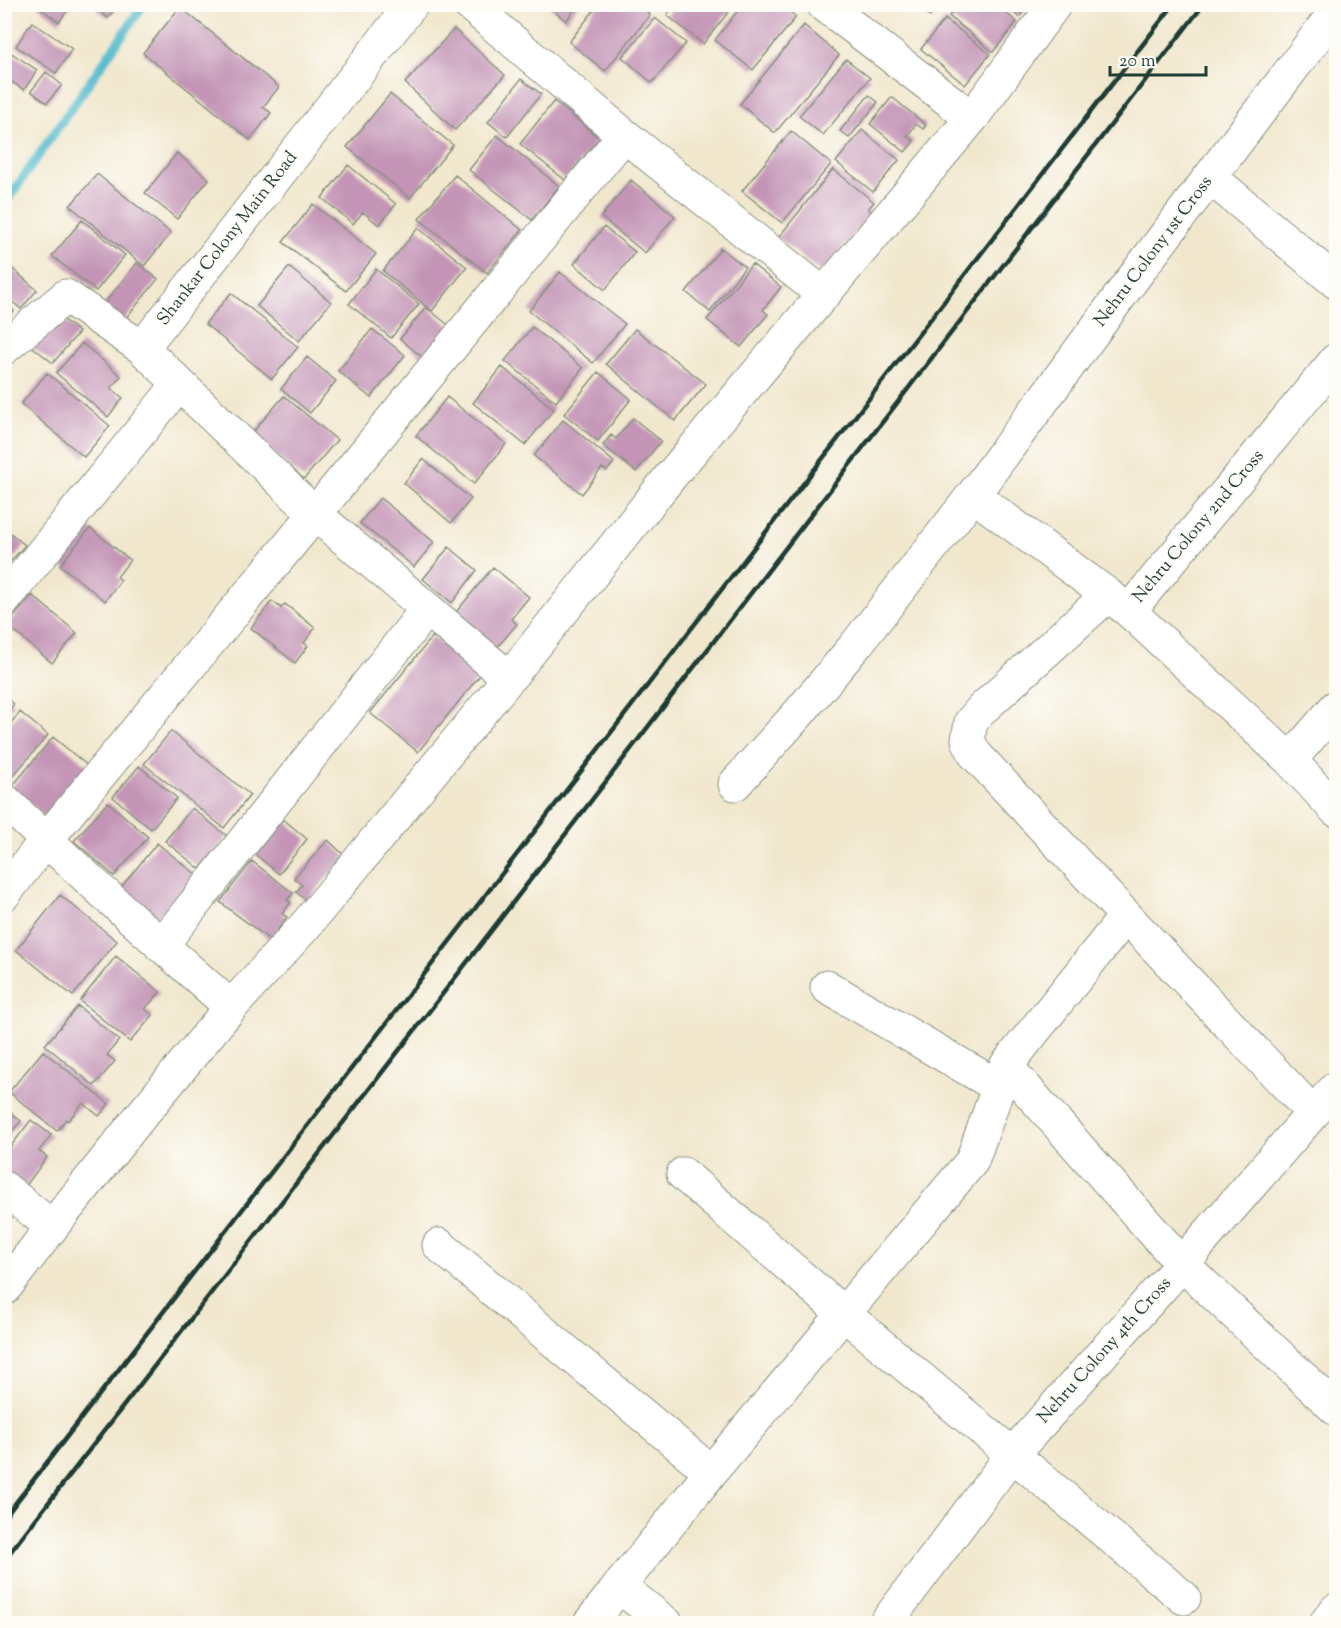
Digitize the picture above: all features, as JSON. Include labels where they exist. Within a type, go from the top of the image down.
[{"type":"street","name":"Shankar Colony Main Road","points":[[142,348],[412,4]]},
{"type":"street","points":[[469,4],[624,135],[823,294]]},
{"type":"street","points":[[822,4],[972,118]]},
{"type":"street","points":[[4,1289],[231,1006],[305,926],[509,678],[670,477],[972,118],[1056,4]]},
{"type":"street","name":"Nehru Colony 1st Cross","points":[[735,784],[855,646],[973,495],[1336,11]]},
{"type":"street","points":[[4,894],[624,135]]},
{"type":"street","points":[[1210,177],[1336,282]]},
{"type":"street","points":[[4,348],[66,296],[142,348],[315,514],[509,678]]},
{"type":"street","name":"Nehru Colony 2nd Cross","points":[[1126,916],[975,754],[968,740],[971,722],[982,709],[1119,603],[1336,360]]},
{"type":"street","points":[[4,600],[179,384]]},
{"type":"street","points":[[973,495],[1119,603],[1290,760],[1336,810]]},
{"type":"street","points":[[161,946],[427,609]]},
{"type":"street","points":[[1290,760],[1336,707]]},
{"type":"street","points":[[4,800],[161,946],[231,1006]]},
{"type":"street","points":[[589,1623],[711,1472],[972,1161],[1003,1077],[1126,916],[1313,1113]]},
{"type":"street","points":[[827,987],[1003,1077],[1182,1263],[1336,1408]]},
{"type":"street","name":"Nehru Colony 4th Cross","points":[[885,1623],[1012,1455],[1336,1088]]},
{"type":"street","points":[[683,1174],[844,1314],[1184,1598]]},
{"type":"street","points":[[4,1188],[52,1227]]},
{"type":"street","points":[[439,1245],[711,1472]]},
{"type":"street","points":[[619,1586],[667,1623]]},
{"type":"street","points":[[1324,1623],[1336,1610]]},
{"type":"building","points":[[35,4],[72,4],[59,22]]},
{"type":"building","points":[[100,4],[119,4],[108,18],[96,9]]},
{"type":"building","points":[[546,4],[579,4],[566,21]]},
{"type":"building","points":[[599,4],[637,4],[650,15],[605,71],[569,42]]},
{"type":"building","points":[[675,4],[735,4],[703,44],[667,15]]},
{"type":"building","points":[[743,4],[781,4],[796,17],[753,70],[715,40]]},
{"type":"building","points":[[915,4],[939,4],[930,17]]},
{"type":"building","points":[[958,4],[995,4],[1017,22],[993,52],[949,16]]},
{"type":"building","points":[[1003,4],[1030,4],[1019,17]]},
{"type":"building","points":[[180,7],[279,87],[263,107],[271,113],[250,140],[143,53]]},
{"type":"building","points":[[655,18],[686,43],[652,83],[622,57]]},
{"type":"building","points":[[945,19],[990,54],[965,85],[921,49]]},
{"type":"building","points":[[32,22],[72,49],[56,73],[16,46]]},
{"type":"building","points":[[804,25],[839,55],[775,133],[740,104]]},
{"type":"building","points":[[454,29],[505,75],[455,130],[405,83]]},
{"type":"building","points":[[7,50],[37,70],[24,90],[4,77],[4,54]]},
{"type":"building","points":[[846,59],[870,78],[823,135],[799,116]]},
{"type":"building","points":[[46,72],[62,85],[47,103],[31,91]]},
{"type":"building","points":[[521,79],[541,94],[507,137],[488,122]]},
{"type":"building","points":[[390,94],[453,145],[410,198],[347,147]]},
{"type":"building","points":[[869,95],[878,102],[849,138],[840,131]]},
{"type":"building","points":[[892,97],[926,125],[923,129],[916,124],[907,136],[914,141],[905,152],[870,124]]},
{"type":"building","points":[[554,101],[599,138],[565,180],[520,144]]},
{"type":"building","points":[[862,130],[899,160],[873,192],[836,162]]},
{"type":"building","points":[[791,131],[831,164],[782,223],[742,191]]},
{"type":"building","points":[[497,135],[559,186],[532,220],[469,170]]},
{"type":"building","points":[[177,153],[209,179],[177,219],[145,193]]},
{"type":"building","points":[[348,165],[396,204],[379,225],[363,212],[353,224],[322,198]]},
{"type":"building","points":[[833,169],[874,202],[868,209],[872,212],[822,273],[778,238]]},
{"type":"building","points":[[97,174],[171,233],[144,266],[70,206]]},
{"type":"building","points":[[455,175],[522,230],[487,273],[419,219]]},
{"type":"building","points":[[631,180],[675,216],[645,253],[601,217]]},
{"type":"building","points":[[313,204],[376,254],[346,291],[283,242]]},
{"type":"building","points":[[82,220],[125,255],[96,291],[52,256]]},
{"type":"building","points":[[604,227],[635,252],[605,290],[574,264]]},
{"type":"building","points":[[418,228],[467,267],[432,311],[383,271]]},
{"type":"building","points":[[721,248],[745,267],[710,312],[686,292]]},
{"type":"building","points":[[6,263],[37,290],[21,309],[4,295]]},
{"type":"building","points":[[137,263],[158,279],[122,323],[102,306]]},
{"type":"building","points":[[752,264],[781,287],[763,310],[768,314],[741,347],[707,320]]},
{"type":"building","points":[[289,267],[331,302],[299,341],[257,306]]},
{"type":"building","points":[[376,269],[419,304],[391,338],[349,304]]},
{"type":"building","points":[[560,272],[625,324],[593,363],[529,311]]},
{"type":"building","points":[[231,293],[298,347],[272,379],[205,324]]},
{"type":"building","points":[[4,302],[14,311],[4,322]]},
{"type":"building","points":[[426,307],[452,328],[426,360],[400,339]]},
{"type":"building","points":[[56,314],[79,332],[53,363],[30,345]]},
{"type":"building","points":[[532,327],[583,368],[556,402],[505,361]]},
{"type":"building","points":[[372,329],[405,355],[371,398],[338,371]]},
{"type":"building","points":[[635,329],[706,384],[675,421],[606,364]]},
{"type":"building","points":[[82,343],[121,376],[111,388],[123,398],[108,417],[56,373]]},
{"type":"building","points":[[307,357],[336,381],[310,413],[281,389]]},
{"type":"building","points":[[502,367],[554,409],[525,445],[473,403]]},
{"type":"building","points":[[598,372],[631,399],[598,441],[564,414]]},
{"type":"building","points":[[47,373],[110,426],[84,457],[21,404]]},
{"type":"building","points":[[284,396],[337,440],[304,479],[251,434]]},
{"type":"building","points":[[447,397],[506,444],[474,484],[416,436]]},
{"type":"building","points":[[633,418],[661,441],[636,472],[603,445],[611,435],[616,439]]},
{"type":"building","points":[[563,420],[614,462],[607,471],[602,468],[582,494],[534,456]]},
{"type":"building","points":[[423,459],[471,499],[451,523],[404,483]]},
{"type":"building","points":[[380,498],[434,542],[414,567],[360,523]]},
{"type":"building","points":[[4,528],[25,545],[4,569]]},
{"type":"building","points":[[90,528],[130,560],[117,577],[121,580],[105,601],[60,565]]},
{"type":"building","points":[[449,547],[477,570],[452,603],[423,579]]},
{"type":"building","points":[[493,567],[529,597],[511,619],[517,624],[489,657],[448,622]]},
{"type":"building","points":[[32,595],[77,633],[52,663],[7,625]]},
{"type":"building","points":[[272,601],[281,608],[285,604],[315,628],[304,643],[308,646],[295,663],[251,628]]},
{"type":"building","points":[[433,636],[480,675],[418,752],[370,713]]},
{"type":"building","points":[[4,696],[14,704],[4,716]]},
{"type":"building","points":[[20,712],[48,735],[12,777],[4,771],[4,731]]},
{"type":"building","points":[[171,731],[250,795],[224,828],[144,764]]},
{"type":"building","points":[[53,737],[88,766],[45,817],[11,788]]},
{"type":"building","points":[[139,766],[177,798],[151,829],[113,797]]},
{"type":"building","points":[[108,802],[148,837],[114,876],[74,841]]},
{"type":"building","points":[[192,808],[227,836],[200,869],[165,841]]},
{"type":"building","points":[[283,819],[307,839],[279,874],[255,854]]},
{"type":"building","points":[[328,840],[345,856],[307,901],[296,892],[302,885],[294,878]]},
{"type":"building","points":[[157,843],[198,876],[158,924],[118,891]]},
{"type":"building","points":[[252,861],[293,893],[287,900],[291,902],[282,914],[287,917],[270,940],[220,902]]},
{"type":"building","points":[[60,895],[117,941],[73,996],[16,950]]},
{"type":"building","points":[[116,956],[160,992],[145,1009],[153,1015],[130,1042],[80,1001]]},
{"type":"building","points":[[78,1006],[119,1040],[107,1055],[115,1061],[94,1086],[45,1045]]},
{"type":"building","points":[[43,1051],[109,1104],[99,1116],[83,1103],[57,1131],[9,1092]]},
{"type":"building","points":[[4,1107],[21,1121],[4,1140]]},
{"type":"building","points":[[31,1120],[51,1135],[39,1151],[47,1157],[25,1187],[4,1172],[4,1155]]},
{"type":"waterway","points":[[4,205],[144,4]]},
{"type":"railway","points":[[4,1518],[1174,4]]},
{"type":"railway","points":[[4,1560],[1204,4]]}]
